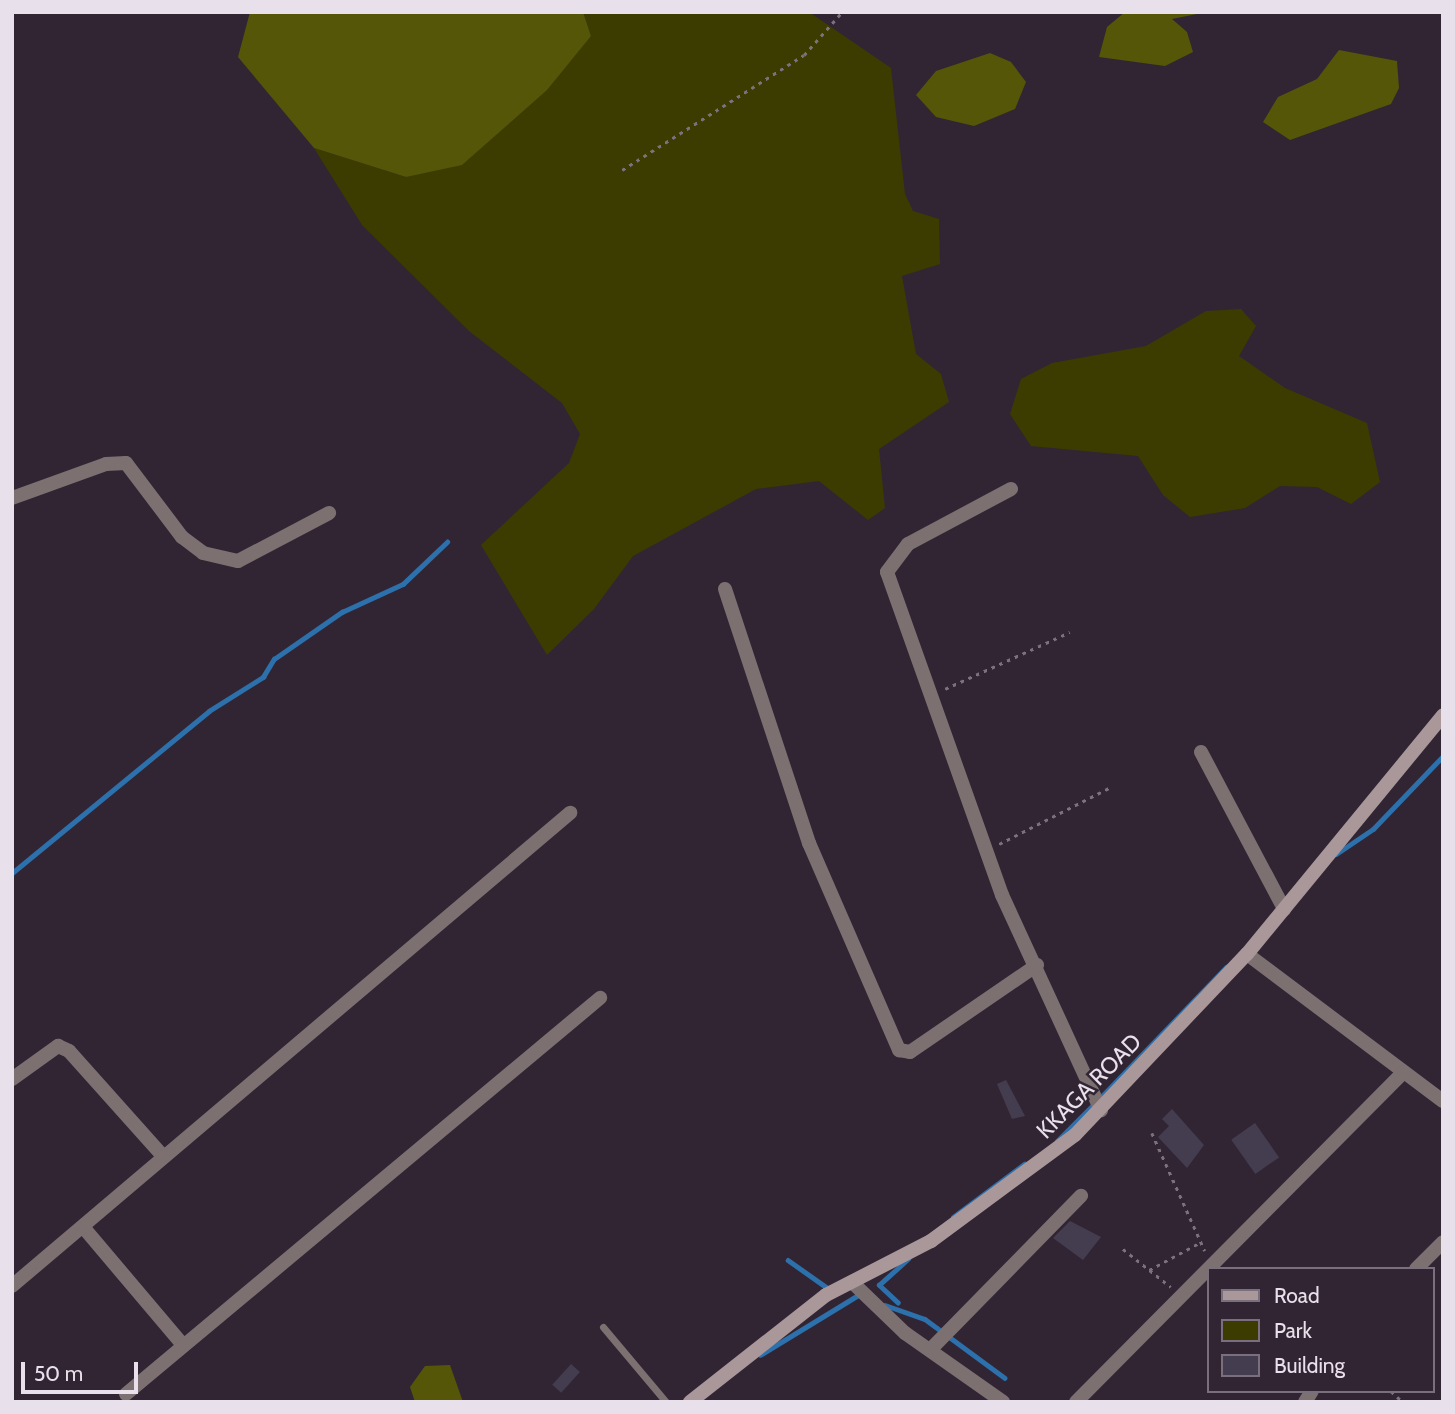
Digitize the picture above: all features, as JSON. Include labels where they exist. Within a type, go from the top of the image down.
[{"type":"street","points":[[12,498],[106,464],[126,463],[144,478],[182,537],[203,553],[238,561],[329,513]]},
{"type":"street","points":[[1011,489],[908,544],[889,561],[929,697],[986,850],[1101,1110]]},
{"type":"street","points":[[725,589],[809,843],[899,1050],[910,1052],[1037,965]]},
{"type":"street","name":"KKAGA ROAD","points":[[690,1402],[826,1296],[854,1284],[942,1233],[1053,1155],[1101,1110],[1247,954],[1443,715]]},
{"type":"street","points":[[1201,752],[1284,909]]},
{"type":"street","points":[[12,1286],[85,1228],[163,1156],[570,813]]},
{"type":"street","points":[[1247,954],[1443,1101]]},
{"type":"street","points":[[125,1399],[182,1344],[600,998]]},
{"type":"street","points":[[12,1079],[58,1046],[69,1051],[163,1156]]},
{"type":"street","points":[[1207,1267],[1404,1072]]},
{"type":"street","points":[[930,1350],[1080,1196]]},
{"type":"street","points":[[85,1228],[182,1344]]},
{"type":"street","points":[[1418,1267],[1443,1242]]},
{"type":"street","points":[[1076,1402],[1206,1268]]},
{"type":"street","points":[[854,1284],[930,1350],[1003,1402]]},
{"type":"lane","points":[[603,1327],[666,1402]]},
{"type":"path","points":[[622,170],[804,55],[842,12]]},
{"type":"path","points":[[929,697],[1070,632]]},
{"type":"path","points":[[986,850],[1109,788]]},
{"type":"path","points":[[1152,1133],[1211,1263]]},
{"type":"path","points":[[1149,1270],[1201,1242]]},
{"type":"path","points":[[1123,1249],[1181,1296]]},
{"type":"green space","points":[[583,12],[809,12],[891,68],[905,194],[913,211],[939,219],[940,264],[902,276],[916,354],[941,374],[949,402],[879,449],[885,508],[868,520],[819,481],[756,489],[633,556],[594,609],[547,655],[481,545],[569,463],[580,434],[562,403],[469,331],[362,225],[314,148],[406,177],[591,36]]},
{"type":"green space","points":[[1241,309],[1256,326],[1239,356],[1285,388],[1367,423],[1380,482],[1351,504],[1317,487],[1280,486],[1245,508],[1190,517],[1163,495],[1138,456],[1031,446],[1010,414],[1021,379],[1052,363],[1146,346],[1206,311]]},
{"type":"shaded area","points":[[250,12],[583,12],[591,36],[547,90],[462,165],[406,177],[314,148],[238,57]]},
{"type":"shaded area","points":[[1125,12],[1207,12],[1172,19],[1187,32],[1193,52],[1165,66],[1099,57],[1107,27]]},
{"type":"shaded area","points":[[1339,50],[1397,61],[1399,88],[1391,104],[1290,140],[1263,122],[1278,97],[1317,79]]},
{"type":"shaded area","points":[[990,53],[1011,62],[1026,82],[1015,109],[974,126],[936,117],[916,95],[936,71]]},
{"type":"shaded area","points":[[450,1365],[463,1402],[415,1402],[410,1387],[425,1366]]},
{"type":"building","points":[[1006,1080],[1025,1116],[1012,1119],[997,1084]]},
{"type":"building","points":[[1172,1109],[1204,1145],[1187,1168],[1158,1137],[1169,1126],[1162,1119]]},
{"type":"building","points":[[1255,1123],[1279,1157],[1255,1174],[1231,1140]]},
{"type":"building","points":[[1070,1221],[1101,1237],[1083,1260],[1053,1238]]},
{"type":"building","points":[[571,1364],[580,1372],[561,1393],[552,1385]]},
{"type":"waterway","points":[[12,873],[209,711],[263,677],[274,659],[342,612],[403,584],[447,542]]},
{"type":"waterway","points":[[1336,854],[1373,829],[1443,756]]},
{"type":"waterway","points":[[1101,1097],[1226,967]]},
{"type":"waterway","points":[[1057,1141],[1094,1104]]},
{"type":"waterway","points":[[953,1217],[1024,1164]]},
{"type":"waterway","points":[[898,1303],[879,1285],[908,1259]]},
{"type":"waterway","points":[[788,1260],[829,1289]]},
{"type":"waterway","points":[[760,1355],[860,1294]]},
{"type":"waterway","points":[[885,1305],[925,1319],[1005,1378]]}]
